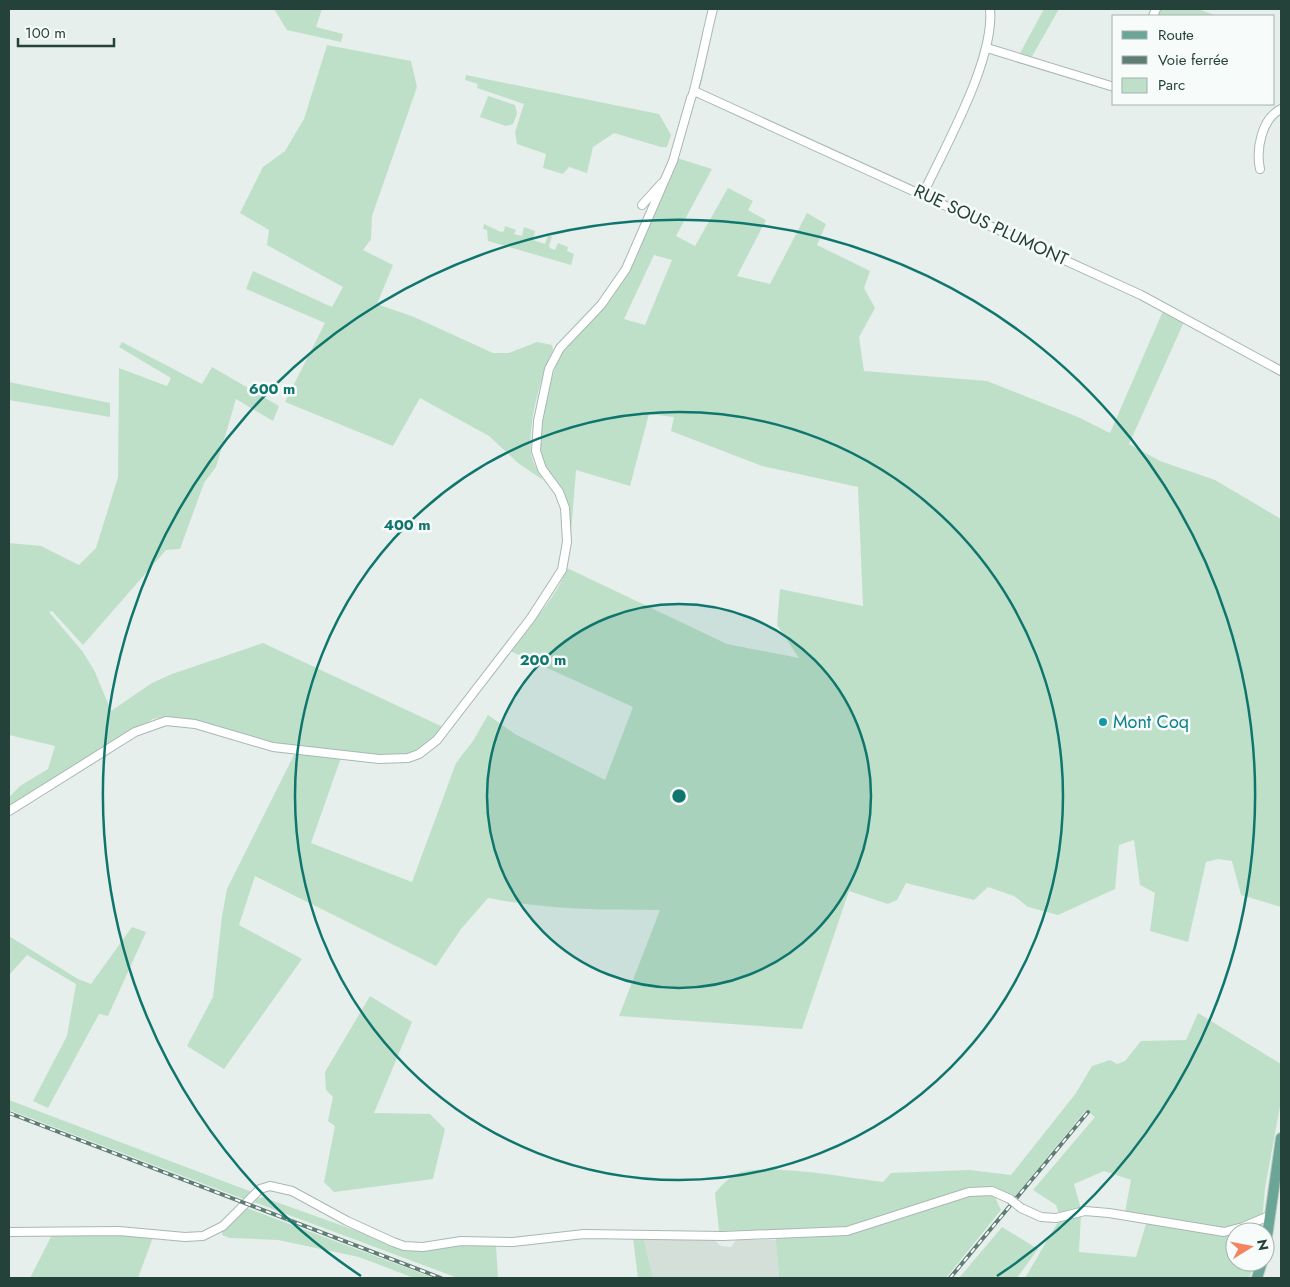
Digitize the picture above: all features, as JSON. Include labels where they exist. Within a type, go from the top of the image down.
[{"type":"main road","points":[[1272,1222],[1275,1207],[1281,1138]]},
{"type":"street","points":[[9,812],[135,732],[166,721],[195,724],[273,747],[361,758],[408,758],[419,754],[437,740],[531,618],[562,570],[567,542],[565,508],[558,492],[542,469],[536,452],[538,421],[550,369],[560,348],[618,283],[635,251],[665,180],[694,91],[713,9]]},
{"type":"street","points":[[923,194],[968,98],[987,48],[990,9]]},
{"type":"street","points":[[987,48],[1112,86]]},
{"type":"street","name":"RUE SOUS PLUMONT","points":[[694,91],[1141,295],[1281,371]]},
{"type":"street","points":[[1260,169],[1258,158],[1264,128],[1270,117],[1281,110]]},
{"type":"street","points":[[642,204],[665,180]]},
{"type":"street","points":[[9,1232],[119,1231],[185,1237],[203,1236],[223,1226],[260,1190],[270,1186],[292,1191],[346,1221],[393,1242],[404,1246],[423,1247],[461,1242],[514,1242],[584,1234],[723,1236],[847,1230],[949,1198],[986,1191],[999,1193],[1021,1208],[1041,1217],[1056,1218],[1085,1211],[1109,1213],[1224,1232],[1244,1227],[1275,1207]]},
{"type":"shaded area","points":[[644,1239],[714,1240],[721,1246],[731,1247],[736,1240],[776,1240],[779,1278],[653,1278]]},
{"type":"green space","points":[[274,9],[322,9],[316,27],[343,34],[341,42],[287,30]]},
{"type":"green space","points":[[1044,9],[1059,9],[1031,58],[1019,55]]},
{"type":"green space","points":[[1160,9],[1198,9],[1214,15],[1157,15]]},
{"type":"green space","points":[[327,45],[411,61],[417,87],[372,216],[371,239],[363,250],[393,265],[377,304],[414,317],[493,353],[509,353],[537,342],[552,345],[553,350],[536,399],[531,427],[531,452],[543,480],[518,463],[489,436],[420,398],[393,446],[285,402],[325,323],[246,289],[253,271],[332,307],[343,287],[267,245],[269,230],[240,213],[263,167],[285,151],[304,119]]},
{"type":"green space","points":[[466,75],[659,114],[671,135],[667,147],[661,147],[614,133],[593,147],[587,173],[569,167],[563,174],[543,168],[546,154],[517,144],[515,132],[524,104],[477,88],[478,84],[465,80]]},
{"type":"green space","points":[[488,96],[515,105],[517,114],[513,124],[506,126],[480,117]]},
{"type":"green space","points":[[677,158],[712,169],[676,236],[695,246],[728,188],[753,201],[748,210],[766,220],[737,276],[770,284],[807,213],[826,224],[817,245],[870,271],[864,288],[875,308],[859,337],[864,371],[987,381],[1078,417],[1110,433],[1163,311],[1184,322],[1129,444],[1160,461],[1215,480],[1281,519],[1281,907],[1241,895],[1232,861],[1218,859],[1206,862],[1188,942],[1150,931],[1155,893],[1140,885],[1134,840],[1119,845],[1115,889],[1058,915],[1028,907],[1014,896],[988,887],[974,900],[906,883],[897,900],[888,904],[849,891],[802,1029],[619,1016],[660,910],[553,907],[488,898],[461,929],[436,966],[255,876],[239,925],[302,959],[224,1069],[187,1046],[213,997],[227,889],[298,747],[260,739],[185,718],[164,717],[153,719],[9,807],[9,797],[20,786],[48,769],[55,746],[9,735],[9,543],[41,546],[79,565],[96,548],[118,477],[119,368],[167,386],[171,378],[119,347],[122,342],[202,384],[212,367],[279,406],[273,421],[236,399],[216,467],[204,483],[180,549],[166,550],[83,645],[52,611],[49,612],[83,652],[95,672],[111,711],[152,683],[172,674],[263,643],[443,727],[420,748],[409,753],[386,756],[343,752],[311,843],[412,882],[456,763],[473,741],[488,715],[515,734],[605,780],[633,707],[510,651],[550,600],[563,579],[567,568],[727,644],[799,658],[777,625],[780,589],[863,606],[858,487],[762,466],[671,431],[674,417],[649,414],[630,486],[576,470],[571,533],[569,510],[565,498],[538,454],[541,424],[549,387],[559,357],[614,294],[635,260]],"holes":[[[654,255],[672,260],[645,325],[624,319]]]},
{"type":"green space","points":[[484,224],[501,232],[504,231],[505,226],[516,230],[514,234],[522,236],[524,227],[535,231],[533,240],[545,244],[548,235],[552,237],[549,245],[550,248],[555,250],[558,243],[568,247],[567,251],[574,254],[571,265],[488,241],[487,230],[483,229]]},
{"type":"green space","points":[[9,382],[110,403],[110,417],[9,400]]},
{"type":"green space","points":[[132,927],[146,932],[108,1016],[99,1014],[48,1108],[33,1101],[67,1036],[76,984],[27,955],[9,975],[9,936],[78,979],[91,984]]},
{"type":"green space","points":[[370,996],[412,1022],[374,1113],[430,1114],[445,1129],[433,1179],[334,1192],[324,1182],[335,1126],[328,1121],[333,1097],[326,1090],[325,1072]]},
{"type":"green space","points":[[1198,1013],[1281,1064],[1281,1101],[1265,1188],[1262,1222],[1225,1222],[1225,1272],[1252,1272],[1249,1278],[1025,1278],[1058,1222],[1065,1217],[1081,1215],[1079,1252],[1136,1257],[1146,1224],[1146,1215],[1125,1212],[1131,1180],[1104,1171],[1074,1184],[1081,1209],[1059,1214],[1056,1205],[1033,1190],[1095,1117],[1086,1110],[1013,1199],[1001,1190],[990,1187],[1001,1210],[946,1278],[779,1278],[775,1230],[719,1231],[715,1193],[730,1178],[742,1172],[756,1170],[792,1171],[883,1182],[891,1173],[969,1170],[1011,1175],[1076,1093],[1092,1066],[1110,1060],[1117,1064],[1125,1061],[1141,1041],[1186,1040]]},
{"type":"green space","points":[[9,1100],[252,1192],[246,1200],[9,1110]]},
{"type":"green space","points":[[262,1197],[408,1249],[425,1251],[465,1244],[496,1245],[498,1278],[458,1278],[251,1201]]},
{"type":"green space","points":[[244,1207],[434,1278],[414,1278],[359,1257],[278,1240],[230,1238],[222,1235],[223,1229]]},
{"type":"green space","points":[[1002,1227],[1038,1249],[1017,1278],[959,1278]]},
{"type":"green space","points":[[55,1229],[156,1229],[138,1278],[30,1278]]},
{"type":"green space","points":[[633,1238],[644,1239],[653,1278],[638,1278]]},
{"type":"railway","points":[[950,1278],[1088,1112]]},
{"type":"railway","points":[[9,1113],[441,1278]]},
{"type":"place","name":"Mont Coq","points":[[1103,722]]}]
